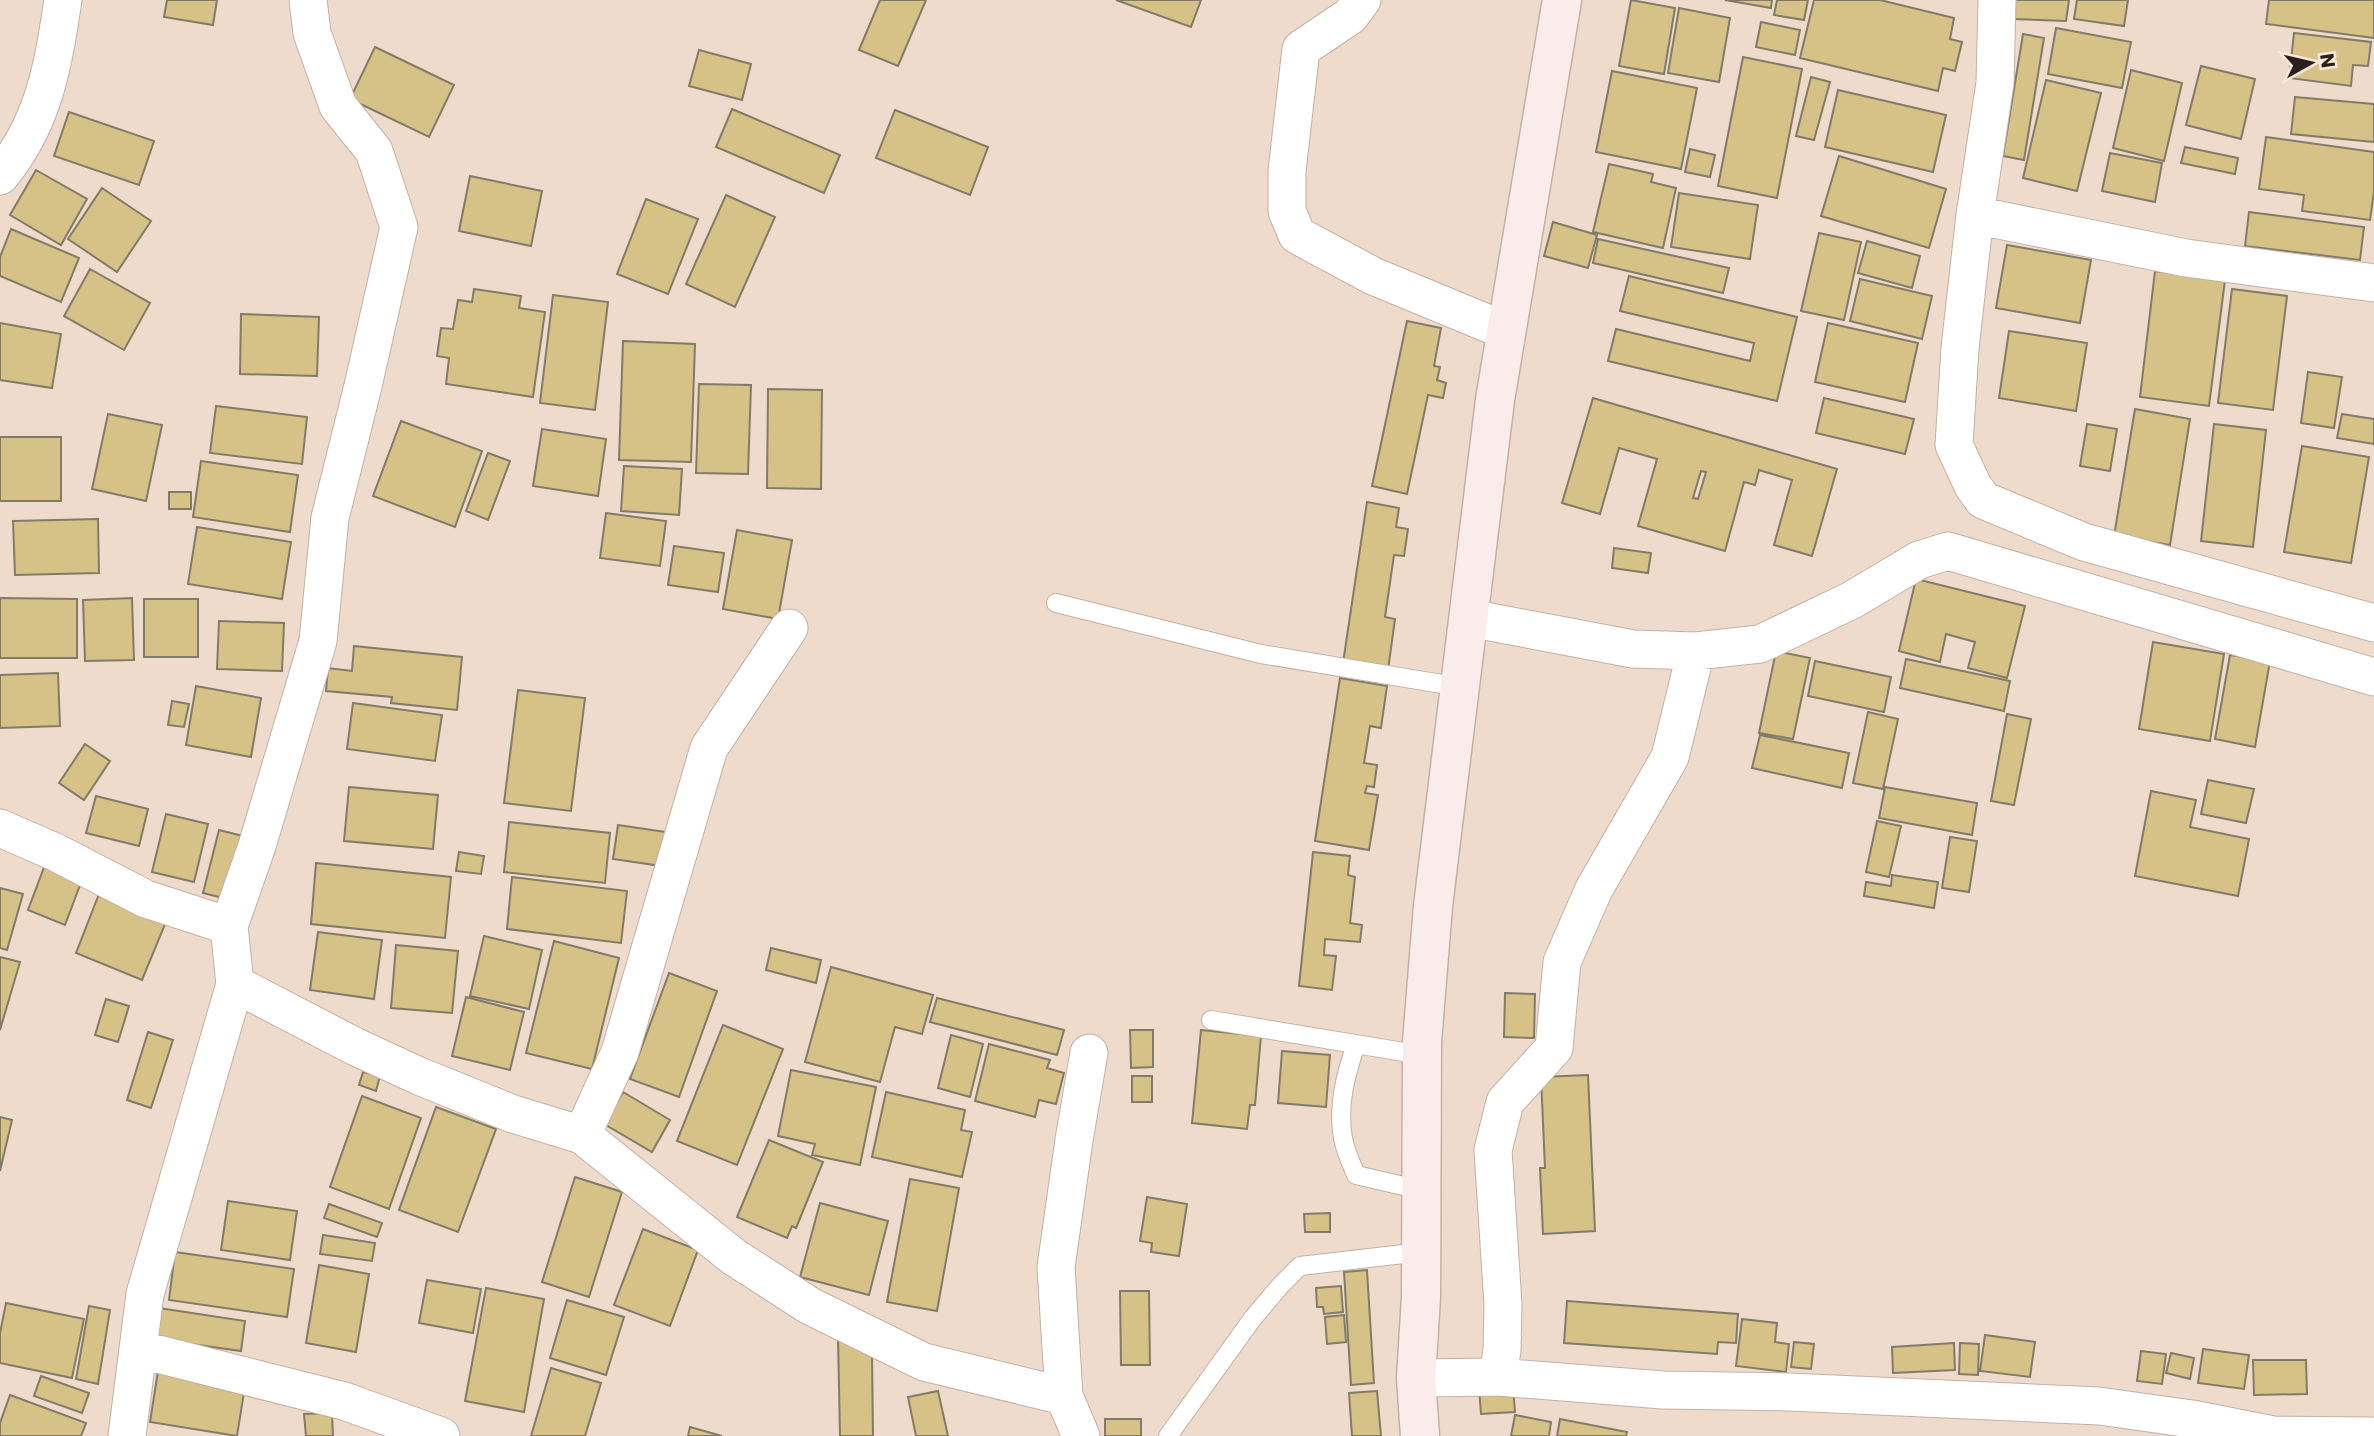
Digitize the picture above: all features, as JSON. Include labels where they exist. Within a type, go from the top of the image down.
[{"type":"main road","points":[[1420,1436],[1416,1378],[1421,1297],[1422,1055],[1433,906],[1495,400],[1562,0]]},
{"type":"street","points":[[2,169],[20,152],[43,103],[63,0]]},
{"type":"street","points":[[127,1436],[145,1294],[234,984],[229,926],[257,846],[318,641],[330,518],[399,227],[374,151],[338,106],[312,33],[308,0]]},
{"type":"street","points":[[1362,0],[1350,16],[1301,50],[1287,171],[1287,211],[1291,223],[1297,235],[1373,276],[1506,331]]},
{"type":"street","points":[[1997,0],[1995,83],[1975,215],[1954,445],[1973,486],[1983,500],[2084,542],[2374,624]]},
{"type":"street","points":[[1975,215],[2186,257],[2374,284]]},
{"type":"street","points":[[1469,618],[1633,649],[1696,651],[1760,644],[1852,600],[1919,560],[1948,551],[2374,677]]},
{"type":"street","points":[[582,1135],[620,1052],[709,748],[789,628]]},
{"type":"street","points":[[1498,1377],[1502,1350],[1503,1305],[1493,1150],[1505,1102],[1554,1048],[1562,962],[1594,889],[1670,757],[1696,651]]},
{"type":"street","points":[[0,828],[55,852],[146,899],[229,926]]},
{"type":"street","points":[[234,984],[419,1076],[513,1114],[582,1135],[734,1257],[810,1306],[924,1362],[1064,1396]]},
{"type":"street","points":[[1081,1436],[1064,1396],[1056,1267],[1089,1053]]},
{"type":"street","points":[[138,1349],[344,1401],[442,1436]]},
{"type":"street","points":[[1416,1378],[1498,1377],[1663,1390],[1789,1392],[2099,1406],[2192,1419],[2273,1435],[2374,1436]]},
{"type":"lane","points":[[1056,603],[1261,654],[1460,687]]},
{"type":"lane","points":[[1211,1020],[1422,1055]]},
{"type":"lane","points":[[1356,1044],[1343,1082],[1342,1107],[1343,1138],[1356,1175],[1421,1190]]},
{"type":"lane","points":[[1168,1436],[1253,1318],[1300,1266],[1421,1252]]},
{"type":"building","points":[[167,0],[217,0],[213,25],[164,17]]},
{"type":"building","points":[[880,0],[926,0],[898,66],[859,50]]},
{"type":"building","points":[[1116,0],[1201,0],[1191,27]]},
{"type":"building","points":[[1631,0],[1675,8],[1664,74],[1619,66]]},
{"type":"building","points":[[1725,0],[1772,0],[1771,8]]},
{"type":"building","points":[[1777,0],[1808,0],[1804,20],[1774,15]]},
{"type":"building","points":[[1814,0],[1880,0],[1954,18],[1950,39],[1962,42],[1955,71],[1943,68],[1938,91],[1800,58]]},
{"type":"building","points":[[2013,0],[2069,0],[2066,21],[2013,19]]},
{"type":"building","points":[[2077,0],[2128,0],[2124,26],[2074,19]]},
{"type":"building","points":[[2269,0],[2374,0],[2374,38],[2266,24]]},
{"type":"building","points":[[1679,8],[1730,18],[1719,82],[1668,73]]},
{"type":"building","points":[[1761,22],[1800,30],[1795,55],[1756,47]]},
{"type":"building","points":[[2056,28],[2131,42],[2122,88],[2048,74]]},
{"type":"building","points":[[2294,33],[2371,42],[2368,66],[2353,65],[2351,86],[2289,78]]},
{"type":"building","points":[[2023,34],[2044,38],[2024,160],[2003,156]]},
{"type":"building","points":[[375,47],[454,85],[429,137],[350,99]]},
{"type":"building","points":[[699,50],[751,64],[742,100],[689,86]]},
{"type":"building","points":[[1743,57],[1802,69],[1777,198],[1718,186]]},
{"type":"building","points":[[2201,66],[2255,79],[2241,139],[2186,125]]},
{"type":"building","points":[[2131,70],[2182,83],[2164,161],[2113,148]]},
{"type":"building","points":[[1612,71],[1697,88],[1681,169],[1596,152]]},
{"type":"building","points":[[1811,77],[1830,82],[1814,140],[1796,136]]},
{"type":"building","points":[[2046,80],[2101,93],[2077,191],[2023,178]]},
{"type":"building","points":[[1838,90],[1946,115],[1933,172],[1825,147]]},
{"type":"building","points":[[2295,97],[2374,104],[2374,142],[2291,134]]},
{"type":"building","points":[[732,109],[840,155],[824,193],[716,147]]},
{"type":"building","points":[[895,110],[988,147],[970,195],[876,158]]},
{"type":"building","points":[[69,112],[154,141],[139,185],[54,156]]},
{"type":"building","points":[[2266,137],[2374,152],[2374,192],[2370,220],[2302,211],[2304,195],[2259,189]]},
{"type":"building","points":[[2185,147],[2238,158],[2235,174],[2181,163]]},
{"type":"building","points":[[1690,149],[1715,155],[1710,177],[1685,172]]},
{"type":"building","points":[[2110,153],[2162,163],[2155,202],[2102,191]]},
{"type":"building","points":[[1839,156],[1946,189],[1929,248],[1821,216]]},
{"type":"building","points":[[1609,164],[1653,174],[1651,182],[1676,188],[1663,248],[1593,232]]},
{"type":"building","points":[[36,170],[87,199],[61,245],[10,215]]},
{"type":"building","points":[[470,176],[542,191],[531,246],[459,231]]},
{"type":"building","points":[[102,188],[151,221],[117,272],[68,239]]},
{"type":"building","points":[[1679,193],[1758,205],[1750,259],[1671,247]]},
{"type":"building","points":[[726,195],[775,217],[735,307],[686,284]]},
{"type":"building","points":[[646,199],[698,219],[668,294],[617,274]]},
{"type":"building","points":[[2249,212],[2364,227],[2360,260],[2245,246]]},
{"type":"building","points":[[1553,222],[1597,235],[1588,268],[1544,256]]},
{"type":"building","points":[[11,229],[79,258],[61,302],[0,276],[0,257]]},
{"type":"building","points":[[1819,233],[1861,242],[1844,320],[1801,311]]},
{"type":"building","points":[[1598,239],[1729,268],[1723,293],[1593,263]]},
{"type":"building","points":[[1867,241],[1920,256],[1912,288],[1858,273]]},
{"type":"building","points":[[2007,245],[2091,260],[2080,323],[1996,308]]},
{"type":"building","points":[[90,269],[150,303],[124,350],[64,316]]},
{"type":"building","points":[[2155,271],[2225,280],[2209,406],[2140,397]]},
{"type":"building","points":[[1629,276],[1797,317],[1777,401],[1608,361],[1616,329],[1750,361],[1754,343],[1620,311]]},
{"type":"building","points":[[1860,279],[1932,296],[1922,339],[1850,321]]},
{"type":"building","points":[[474,289],[521,296],[519,308],[545,312],[533,397],[446,384],[449,358],[437,356],[441,328],[453,329],[458,300],[472,302]]},
{"type":"building","points":[[2232,289],[2287,296],[2273,410],[2218,403]]},
{"type":"building","points":[[553,295],[608,302],[595,410],[540,403]]},
{"type":"building","points":[[241,314],[319,317],[317,376],[240,374]]},
{"type":"building","points":[[1407,321],[1441,328],[1434,366],[1440,367],[1437,380],[1446,383],[1443,398],[1428,395],[1407,494],[1372,486]]},
{"type":"building","points":[[0,323],[61,334],[52,388],[0,380]]},
{"type":"building","points":[[1828,323],[1918,343],[1905,402],[1815,382]]},
{"type":"building","points":[[2009,331],[2087,343],[2076,411],[1999,398]]},
{"type":"building","points":[[623,341],[695,344],[691,462],[619,460]]},
{"type":"building","points":[[2308,372],[2342,377],[2334,428],[2301,423]]},
{"type":"building","points":[[699,384],[751,385],[748,474],[696,473]]},
{"type":"building","points":[[768,389],[822,390],[821,489],[767,488]]},
{"type":"building","points":[[1593,398],[1837,469],[1812,556],[1774,545],[1792,480],[1759,470],[1755,485],[1744,482],[1725,551],[1638,526],[1657,459],[1619,448],[1600,514],[1562,503]],"holes":[[[1701,471],[1706,472],[1698,499],[1693,498]]]},
{"type":"building","points":[[1824,398],[1914,419],[1905,454],[1816,433]]},
{"type":"building","points":[[216,406],[307,417],[302,464],[210,453]]},
{"type":"building","points":[[2135,409],[2190,419],[2170,545],[2114,536]]},
{"type":"building","points":[[108,414],[162,425],[146,501],[92,489]]},
{"type":"building","points":[[2342,414],[2374,419],[2374,444],[2337,438]]},
{"type":"building","points":[[401,421],[482,451],[455,527],[373,496]]},
{"type":"building","points":[[2087,424],[2117,429],[2110,471],[2080,466]]},
{"type":"building","points":[[2214,424],[2266,430],[2253,547],[2201,541]]},
{"type":"building","points":[[542,429],[606,439],[598,496],[533,486]]},
{"type":"building","points":[[0,437],[61,437],[61,501],[0,501]]},
{"type":"building","points":[[2302,446],[2369,457],[2351,563],[2284,552]]},
{"type":"building","points":[[488,453],[510,461],[488,520],[466,511]]},
{"type":"building","points":[[201,461],[298,475],[290,532],[193,517]]},
{"type":"building","points":[[624,466],[682,469],[679,515],[621,511]]},
{"type":"building","points":[[169,492],[191,492],[191,509],[169,509]]},
{"type":"building","points":[[1367,502],[1399,508],[1396,527],[1408,529],[1404,556],[1394,555],[1385,617],[1395,619],[1388,670],[1343,663]]},
{"type":"building","points":[[606,513],[666,521],[660,566],[600,558]]},
{"type":"building","points":[[98,519],[99,573],[15,575],[13,521]]},
{"type":"building","points":[[197,527],[291,542],[282,599],[188,584]]},
{"type":"building","points":[[737,530],[792,540],[778,619],[723,609]]},
{"type":"building","points":[[674,546],[724,553],[718,592],[668,585]]},
{"type":"building","points":[[1614,548],[1651,553],[1648,573],[1612,568]]},
{"type":"building","points":[[1916,579],[2025,606],[2007,678],[1968,668],[1975,642],[1946,634],[1940,662],[1899,651]]},
{"type":"building","points":[[0,598],[77,599],[77,658],[0,658]]},
{"type":"building","points":[[132,598],[134,660],[85,661],[83,600]]},
{"type":"building","points":[[144,599],[198,599],[198,657],[144,657]]},
{"type":"building","points":[[219,621],[284,623],[282,671],[217,669]]},
{"type":"building","points":[[2153,642],[2224,654],[2210,741],[2139,729]]},
{"type":"building","points":[[354,646],[462,657],[457,710],[391,703],[392,697],[326,691],[328,668],[352,671]]},
{"type":"building","points":[[1776,651],[1810,658],[1793,739],[1759,733]]},
{"type":"building","points":[[2230,655],[2270,661],[2255,747],[2215,739]]},
{"type":"building","points":[[1906,659],[2010,681],[2004,711],[1900,688]]},
{"type":"building","points":[[1815,661],[1891,677],[1884,712],[1808,696]]},
{"type":"building","points":[[58,673],[60,726],[0,728],[0,675]]},
{"type":"building","points":[[1340,678],[1387,686],[1381,728],[1370,726],[1364,763],[1377,765],[1374,787],[1367,786],[1365,793],[1378,795],[1369,850],[1315,841]]},
{"type":"building","points":[[196,686],[261,698],[251,757],[186,745]]},
{"type":"building","points":[[518,690],[585,698],[571,811],[504,803]]},
{"type":"building","points":[[172,701],[189,704],[184,727],[168,725]]},
{"type":"building","points":[[353,703],[442,715],[435,761],[347,749]]},
{"type":"building","points":[[1868,712],[1898,719],[1883,789],[1853,783]]},
{"type":"building","points":[[2007,714],[2031,719],[2014,805],[1991,801]]},
{"type":"building","points":[[1760,735],[1849,753],[1842,788],[1752,768]]},
{"type":"building","points":[[85,744],[110,761],[84,800],[59,783]]},
{"type":"building","points":[[2208,780],[2254,789],[2246,823],[2201,814]]},
{"type":"building","points":[[349,787],[438,795],[433,849],[344,841]]},
{"type":"building","points":[[1885,787],[1977,803],[1972,835],[1879,818]]},
{"type":"building","points":[[2151,791],[2196,800],[2190,827],[2249,839],[2238,896],[2135,876]]},
{"type":"building","points":[[96,796],[148,809],[139,846],[86,833]]},
{"type":"building","points":[[166,814],[208,824],[194,882],[152,872]]},
{"type":"building","points":[[1877,821],[1901,826],[1889,877],[1866,872]]},
{"type":"building","points":[[509,822],[610,833],[605,883],[504,872]]},
{"type":"building","points":[[618,825],[673,833],[668,867],[613,859]]},
{"type":"building","points":[[219,830],[243,836],[227,899],[203,893]]},
{"type":"building","points":[[1950,837],[1977,841],[1969,892],[1942,888]]},
{"type":"building","points":[[459,852],[484,856],[481,874],[456,871]]},
{"type":"building","points":[[1313,852],[1350,856],[1348,875],[1355,877],[1350,923],[1362,925],[1360,942],[1325,939],[1324,955],[1336,956],[1332,990],[1299,986]]},
{"type":"building","points":[[46,862],[83,877],[65,925],[28,910]]},
{"type":"building","points":[[316,863],[451,877],[445,938],[311,924]]},
{"type":"building","points":[[1892,875],[1938,882],[1934,908],[1864,896],[1866,882],[1891,886]]},
{"type":"building","points":[[512,877],[627,891],[621,943],[507,929]]},
{"type":"building","points":[[0,888],[23,894],[7,950],[0,948]]},
{"type":"building","points":[[101,889],[168,917],[142,980],[76,953]]},
{"type":"building","points":[[318,932],[382,940],[374,999],[310,990]]},
{"type":"building","points":[[484,936],[542,950],[529,1009],[470,996]]},
{"type":"building","points":[[554,941],[619,958],[592,1069],[526,1053]]},
{"type":"building","points":[[396,945],[458,951],[452,1013],[391,1008]]},
{"type":"building","points":[[771,948],[821,960],[816,983],[766,970]]},
{"type":"building","points":[[0,957],[20,962],[0,1030]]},
{"type":"building","points":[[831,967],[933,995],[922,1034],[895,1027],[880,1082],[805,1062]]},
{"type":"building","points":[[669,973],[717,991],[679,1097],[630,1079]]},
{"type":"building","points":[[1505,993],[1535,994],[1534,1038],[1504,1037]]},
{"type":"building","points":[[466,997],[524,1012],[510,1070],[452,1056]]},
{"type":"building","points":[[937,998],[1064,1030],[1057,1055],[930,1022]]},
{"type":"building","points":[[106,999],[129,1006],[118,1042],[95,1035]]},
{"type":"building","points":[[723,1025],[783,1049],[737,1165],[677,1141]]},
{"type":"building","points":[[1130,1030],[1153,1030],[1153,1067],[1131,1068]]},
{"type":"building","points":[[1201,1030],[1261,1036],[1255,1105],[1250,1105],[1247,1129],[1192,1123]]},
{"type":"building","points":[[148,1032],[173,1040],[151,1108],[127,1100]]},
{"type":"building","points":[[951,1035],[983,1044],[970,1097],[938,1088]]},
{"type":"building","points":[[989,1044],[1050,1060],[1047,1068],[1064,1073],[1056,1104],[1039,1100],[1035,1117],[975,1101]]},
{"type":"building","points":[[1282,1051],[1330,1055],[1326,1107],[1278,1103]]},
{"type":"building","points":[[791,1070],[876,1087],[860,1165],[812,1155],[815,1144],[778,1136]]},
{"type":"building","points":[[363,1072],[380,1076],[376,1091],[359,1085]]},
{"type":"building","points":[[1588,1075],[1595,1231],[1543,1234],[1540,1168],[1545,1168],[1541,1077]]},
{"type":"building","points":[[1132,1076],[1152,1076],[1152,1102],[1132,1102]]},
{"type":"building","points":[[623,1092],[670,1120],[652,1152],[604,1124]]},
{"type":"building","points":[[886,1092],[965,1110],[961,1130],[972,1132],[962,1177],[872,1157]]},
{"type":"building","points":[[362,1096],[421,1118],[389,1209],[330,1187]]},
{"type":"building","points":[[436,1107],[496,1129],[458,1232],[399,1210]]},
{"type":"building","points":[[0,1117],[12,1120],[0,1171]]},
{"type":"building","points":[[769,1140],[823,1162],[796,1228],[792,1226],[787,1238],[737,1217]]},
{"type":"building","points":[[575,1177],[622,1192],[589,1297],[542,1282]]},
{"type":"building","points":[[910,1179],[959,1188],[937,1311],[887,1302]]},
{"type":"building","points":[[1147,1197],[1187,1204],[1179,1256],[1151,1252],[1152,1243],[1140,1241]]},
{"type":"building","points":[[228,1201],[297,1211],[290,1260],[221,1250]]},
{"type":"building","points":[[820,1203],[888,1221],[869,1295],[800,1277]]},
{"type":"building","points":[[329,1204],[382,1223],[377,1237],[324,1218]]},
{"type":"building","points":[[1330,1213],[1330,1232],[1305,1232],[1304,1214]]},
{"type":"building","points":[[643,1229],[698,1250],[670,1326],[614,1305]]},
{"type":"building","points":[[323,1235],[375,1243],[372,1261],[320,1254]]},
{"type":"building","points":[[175,1252],[294,1269],[287,1317],[169,1300]]},
{"type":"building","points":[[319,1265],[369,1274],[356,1352],[306,1343]]},
{"type":"building","points":[[1367,1270],[1374,1383],[1351,1385],[1344,1272]]},
{"type":"building","points":[[427,1280],[481,1289],[473,1333],[419,1323]]},
{"type":"building","points":[[1341,1286],[1343,1312],[1324,1314],[1323,1307],[1317,1307],[1316,1288]]},
{"type":"building","points":[[486,1288],[544,1299],[524,1412],[465,1401]]},
{"type":"building","points":[[1120,1291],[1149,1291],[1150,1365],[1121,1365]]},
{"type":"building","points":[[567,1300],[624,1317],[606,1375],[550,1358]]},
{"type":"building","points":[[1567,1301],[1738,1314],[1736,1343],[1718,1342],[1717,1354],[1564,1343]]},
{"type":"building","points":[[6,1303],[84,1319],[72,1378],[0,1363],[0,1333]]},
{"type":"building","points":[[89,1306],[110,1310],[98,1384],[76,1379]]},
{"type":"building","points":[[159,1308],[245,1321],[241,1351],[155,1339]]},
{"type":"building","points":[[1344,1315],[1346,1342],[1327,1344],[1325,1317]]},
{"type":"building","points":[[1742,1319],[1777,1323],[1775,1342],[1789,1344],[1786,1372],[1736,1366]]},
{"type":"building","points":[[1985,1335],[2035,1342],[2030,1377],[1980,1371]]},
{"type":"building","points":[[838,1338],[872,1353],[873,1436],[840,1436]]},
{"type":"building","points":[[1794,1342],[1814,1344],[1811,1369],[1791,1367]]},
{"type":"building","points":[[1954,1343],[1955,1370],[1893,1373],[1892,1347]]},
{"type":"building","points":[[1960,1343],[1979,1344],[1978,1375],[1959,1374]]},
{"type":"building","points":[[2203,1349],[2249,1355],[2244,1389],[2198,1383]]},
{"type":"building","points":[[2141,1351],[2166,1354],[2162,1384],[2137,1381]]},
{"type":"building","points":[[2171,1353],[2194,1358],[2190,1379],[2166,1373]]},
{"type":"building","points":[[2253,1360],[2306,1360],[2307,1394],[2254,1395]]},
{"type":"building","points":[[551,1368],[601,1383],[585,1436],[531,1436]]},
{"type":"building","points":[[158,1371],[245,1386],[237,1436],[150,1422]]},
{"type":"building","points":[[41,1376],[89,1393],[82,1413],[34,1396]]},
{"type":"building","points":[[1513,1386],[1515,1412],[1481,1414],[1479,1388]]},
{"type":"building","points":[[938,1391],[948,1436],[916,1436],[908,1397]]},
{"type":"building","points":[[1377,1391],[1381,1436],[1352,1436],[1349,1393]]},
{"type":"building","points":[[10,1395],[86,1423],[81,1436],[0,1436],[0,1423]]},
{"type":"building","points":[[332,1413],[333,1436],[306,1436],[304,1414]]},
{"type":"building","points":[[1515,1415],[1551,1422],[1549,1436],[1511,1436]]},
{"type":"building","points":[[1105,1419],[1141,1419],[1141,1436],[1105,1436]]},
{"type":"building","points":[[1560,1419],[1627,1432],[1626,1436],[1557,1436]]},
{"type":"building","points":[[690,1427],[722,1436],[688,1436]]}]
